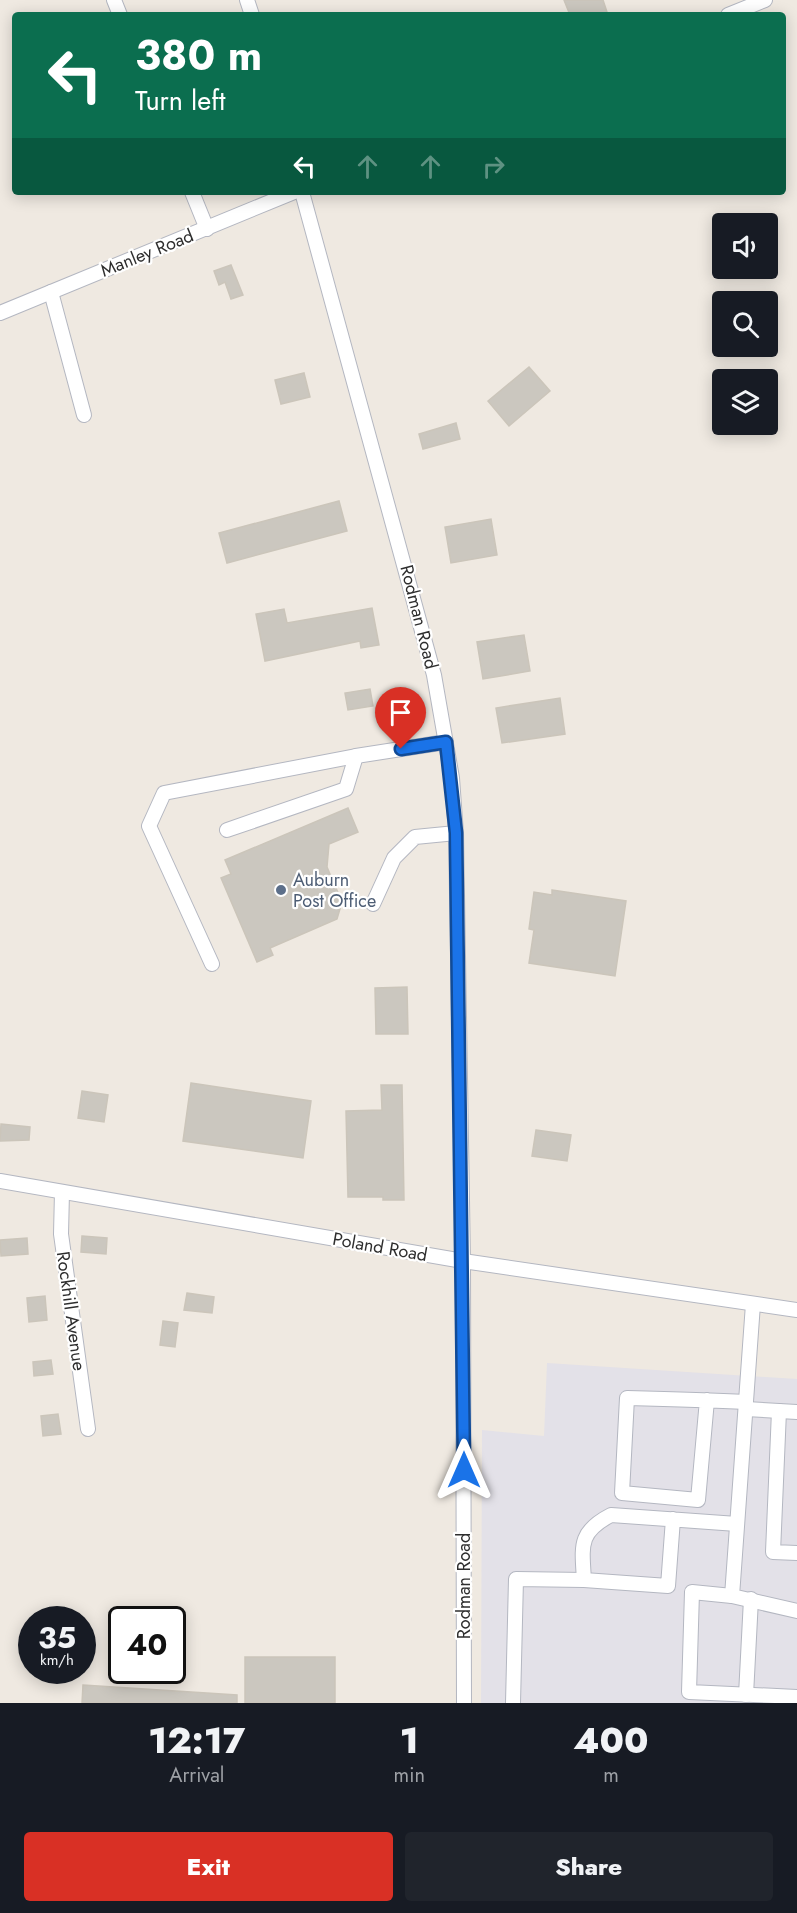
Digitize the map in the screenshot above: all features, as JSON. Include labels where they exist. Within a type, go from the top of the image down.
[{"type":"street","points":[[735,12],[765,0]]},
{"type":"street","points":[[193,195],[207,228]]},
{"type":"street","name":"Manley Road","points":[[0,313],[287,195]]},
{"type":"street","name":"Rodman Road","points":[[303,195],[434,675],[446,742],[456,833],[463,1261],[464,1703]]},
{"type":"street","points":[[51,292],[84,415]]},
{"type":"street","points":[[212,964],[149,826],[164,793],[356,756],[446,742]]},
{"type":"street","points":[[227,830],[346,789],[356,756]]},
{"type":"street","points":[[373,904],[394,858],[415,837],[456,833]]},
{"type":"street","name":"Poland Road","points":[[0,1181],[463,1261],[797,1310]]},
{"type":"street","name":"Rockhill Avenue","points":[[62,1191],[61,1234],[88,1430]]},
{"type":"street","points":[[732,1596],[753,1304]]},
{"type":"street","points":[[707,1400],[698,1500],[622,1493],[627,1398],[707,1400],[797,1413]]},
{"type":"street","points":[[779,1411],[773,1552],[797,1553]]},
{"type":"street","points":[[584,1580],[582,1545],[594,1524],[611,1515],[737,1524]]},
{"type":"street","points":[[668,1586],[673,1519]]},
{"type":"street","points":[[513,1703],[516,1579],[584,1580],[668,1586],[692,1592],[751,1599],[797,1611]]},
{"type":"street","points":[[692,1592],[689,1692],[797,1697]]},
{"type":"street","points":[[746,1695],[751,1599]]},
{"type":"shaded area","points":[[547,1363],[797,1379],[797,1703],[481,1703],[482,1430],[544,1436]]},
{"type":"building","points":[[564,0],[603,0],[607,12],[569,12]]},
{"type":"building","points":[[231,265],[243,295],[231,299],[225,282],[219,285],[214,271]]},
{"type":"building","points":[[529,367],[550,391],[509,426],[488,401]]},
{"type":"building","points":[[304,373],[310,397],[281,404],[275,380]]},
{"type":"building","points":[[456,423],[460,439],[423,449],[419,434]]},
{"type":"building","points":[[339,501],[347,531],[227,563],[219,533]]},
{"type":"building","points":[[491,519],[497,555],[451,563],[445,527]]},
{"type":"building","points":[[372,608],[379,645],[361,648],[360,641],[265,661],[256,614],[284,609],[287,623]]},
{"type":"building","points":[[524,635],[530,671],[483,679],[477,642]]},
{"type":"building","points":[[370,689],[373,706],[348,710],[345,693]]},
{"type":"building","points":[[560,698],[565,734],[502,743],[496,708]]},
{"type":"building","name":"Auburn Post Office","points":[[348,808],[358,832],[329,844],[327,867],[342,902],[337,919],[270,948],[273,955],[257,962],[221,878],[231,874],[225,860]]},
{"type":"building","points":[[552,890],[626,901],[615,976],[529,963],[534,930],[529,929],[534,892],[552,895]]},
{"type":"building","points":[[407,987],[408,1034],[376,1034],[375,988]]},
{"type":"building","points":[[191,1083],[311,1101],[303,1158],[183,1141]]},
{"type":"building","points":[[381,1085],[402,1085],[404,1200],[383,1200],[383,1197],[348,1197],[346,1111],[382,1110]]},
{"type":"building","points":[[82,1091],[108,1095],[104,1122],[78,1118]]},
{"type":"building","points":[[1,1124],[30,1127],[29,1140],[0,1141]]},
{"type":"building","points":[[536,1130],[571,1135],[567,1161],[532,1156]]},
{"type":"building","points":[[82,1236],[107,1238],[106,1254],[81,1252]]},
{"type":"building","points":[[27,1238],[28,1254],[1,1256],[0,1240]]},
{"type":"building","points":[[187,1293],[214,1297],[212,1313],[184,1310]]},
{"type":"building","points":[[45,1296],[47,1320],[29,1322],[27,1298]]},
{"type":"building","points":[[163,1321],[178,1323],[175,1347],[160,1345]]},
{"type":"building","points":[[51,1360],[53,1374],[34,1376],[33,1362]]},
{"type":"building","points":[[58,1414],[61,1434],[43,1436],[41,1416]]},
{"type":"building","points":[[245,1657],[335,1657],[335,1703],[245,1703]]},
{"type":"building","points":[[83,1685],[237,1695],[237,1703],[82,1703]]},
{"type":"place","name":"Auburn Post Office","points":[[281,890]]},
{"type":"route","points":[[401,749],[446,742],[452,778],[456,833],[464,1470]]}]
